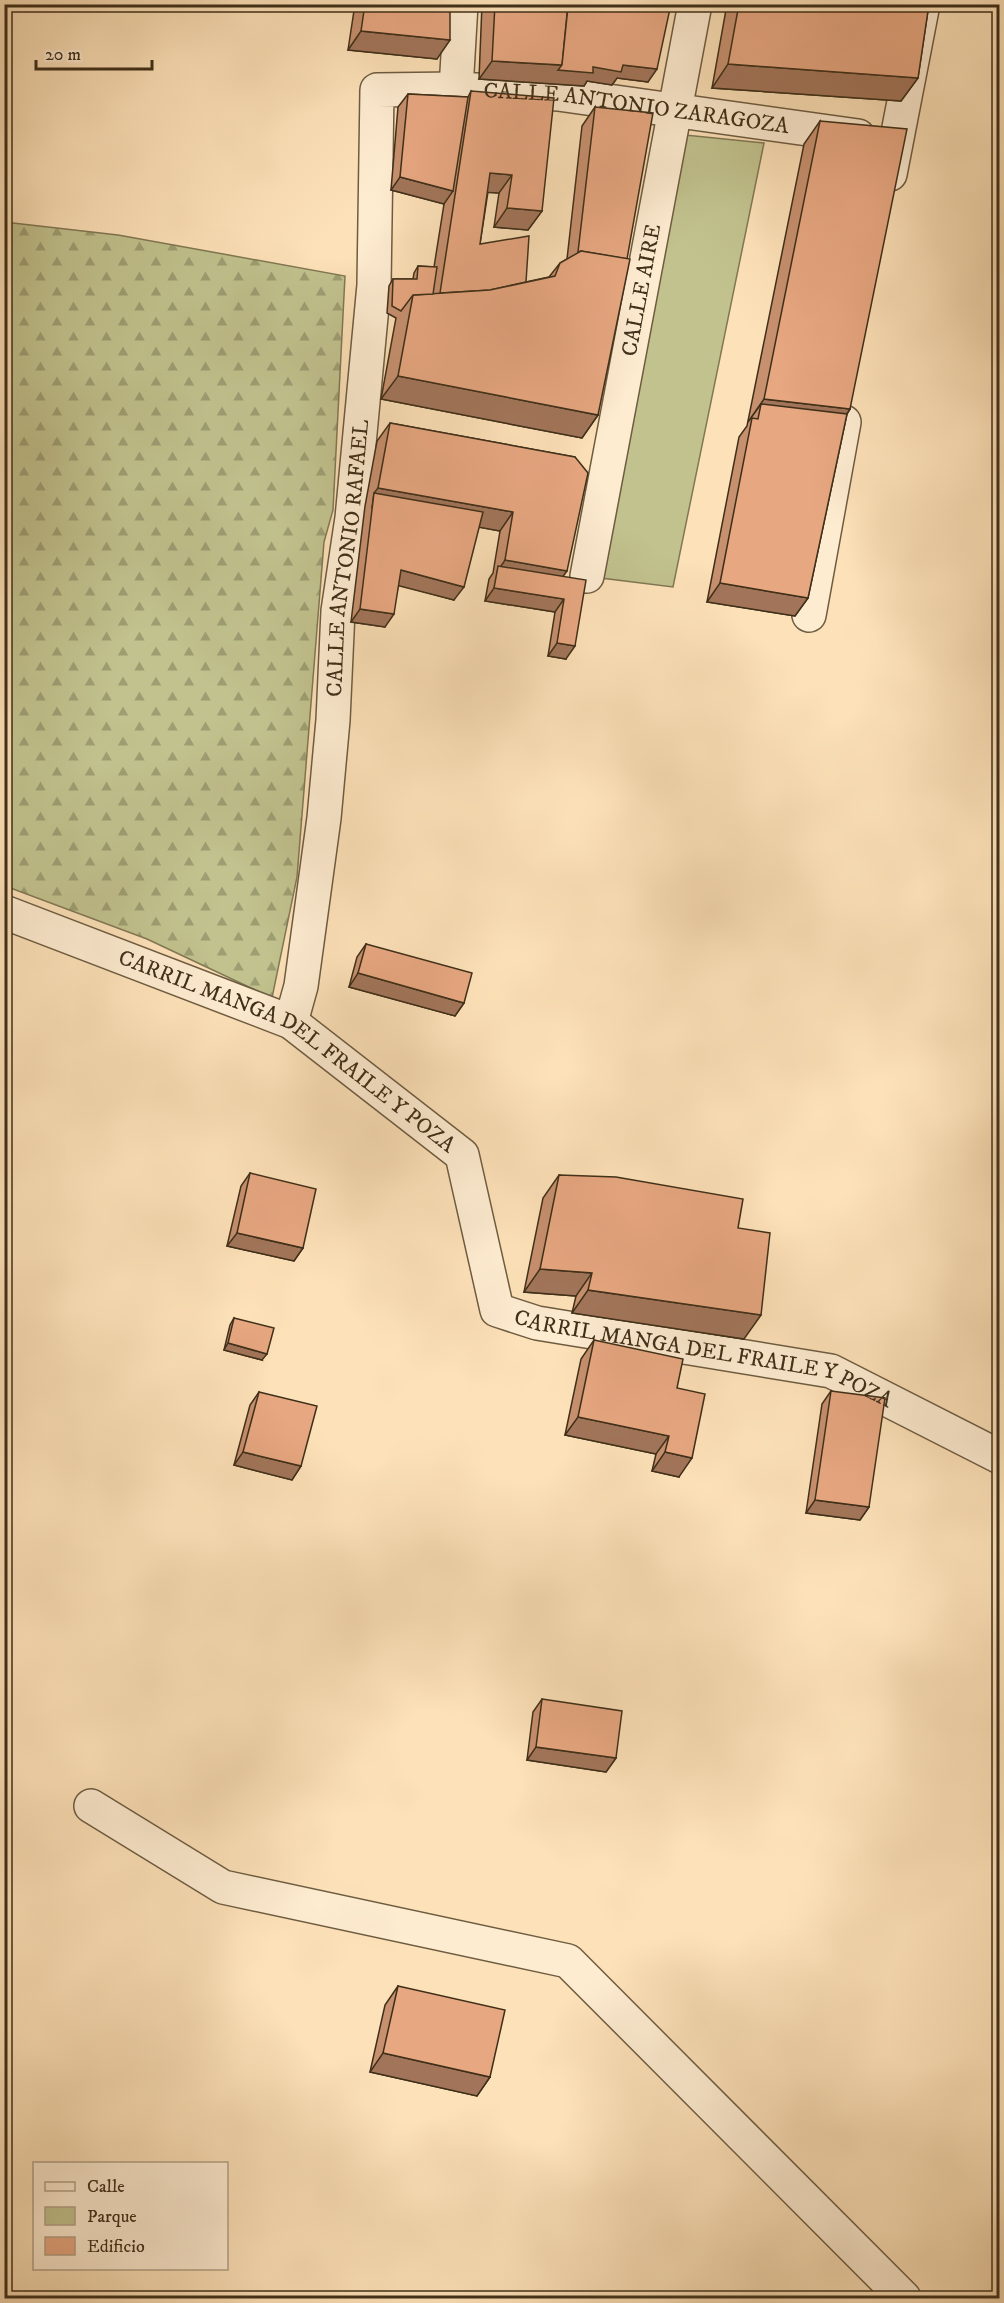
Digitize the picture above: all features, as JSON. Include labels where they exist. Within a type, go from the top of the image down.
[{"type":"street","points":[[456,89],[461,4]]},
{"type":"street","name":"CALLE AIRE","points":[[586,576],[593,476],[676,109],[695,4]]},
{"type":"street","points":[[885,200],[922,4]]},
{"type":"street","name":"CALLE ANTONIO ZARAGOZA","points":[[377,90],[456,89],[558,94],[896,142]]},
{"type":"street","name":"CALLE ANTONIO RAFAEL","points":[[291,1023],[303,975],[324,818],[333,720],[338,611],[352,518],[374,285],[377,90]]},
{"type":"street","points":[[809,615],[849,396]]},
{"type":"street","points":[[359,428],[394,435]]},
{"type":"street","name":"CARRIL MANGA DEL FRAILE Y POZA","points":[[4,912],[291,1023],[462,1155],[498,1310],[537,1323],[831,1371],[999,1457]]},
{"type":"street","points":[[92,1806],[223,1887],[568,1961],[904,2298]]},
{"type":"green space","points":[[685,135],[764,143],[673,587],[601,578]]},
{"type":"green space","points":[[4,222],[118,235],[345,276],[333,510],[324,542],[297,877],[272,998],[147,939],[5,886]]},
{"type":"building","points":[[365,4],[450,4],[450,40],[361,31]]},
{"type":"building","points":[[495,4],[568,4],[562,65],[492,61]]},
{"type":"building","points":[[579,4],[671,4],[657,69],[623,65],[621,72],[593,67],[593,73],[558,70],[562,65],[568,7],[579,8]]},
{"type":"building","points":[[739,4],[831,4],[871,11],[871,4],[929,4],[918,78],[728,64]]},
{"type":"building","points":[[471,91],[554,98],[542,211],[507,208],[512,175],[490,173],[480,244],[529,236],[526,282],[490,290],[440,293]]},
{"type":"building","points":[[408,94],[468,97],[453,191],[400,177]]},
{"type":"building","points":[[595,107],[653,113],[627,259],[578,252]]},
{"type":"building","points":[[820,121],[907,129],[850,409],[764,399]]},
{"type":"building","points":[[581,251],[630,259],[598,415],[398,376],[413,295],[490,290],[555,276],[560,263]]},
{"type":"building","points":[[418,266],[437,267],[433,294],[413,295],[401,311],[392,306],[393,279],[417,279]]},
{"type":"building","points":[[761,404],[847,414],[808,598],[720,583],[752,418],[758,419]]},
{"type":"building","points":[[390,423],[575,457],[588,473],[567,571],[505,560],[513,512],[378,488]]},
{"type":"building","points":[[374,493],[483,512],[464,587],[401,570],[394,614],[360,609]]},
{"type":"building","points":[[498,566],[586,580],[575,646],[557,643],[564,599],[494,588]]},
{"type":"building","points":[[366,944],[472,973],[464,1003],[358,973]]},
{"type":"building","points":[[250,1173],[316,1189],[303,1248],[237,1233]]},
{"type":"building","points":[[559,1175],[616,1177],[743,1199],[738,1228],[770,1233],[761,1315],[588,1290],[592,1273],[540,1269]]},
{"type":"building","points":[[234,1318],[274,1328],[267,1354],[228,1343]]},
{"type":"building","points":[[594,1340],[683,1359],[677,1388],[705,1394],[692,1458],[665,1452],[669,1436],[578,1417]]},
{"type":"building","points":[[831,1391],[885,1398],[869,1507],[815,1500]]},
{"type":"building","points":[[259,1392],[317,1406],[301,1466],[243,1452]]},
{"type":"building","points":[[542,1699],[622,1711],[616,1758],[536,1747]]},
{"type":"building","points":[[398,1986],[505,2010],[490,2077],[383,2053]]}]
